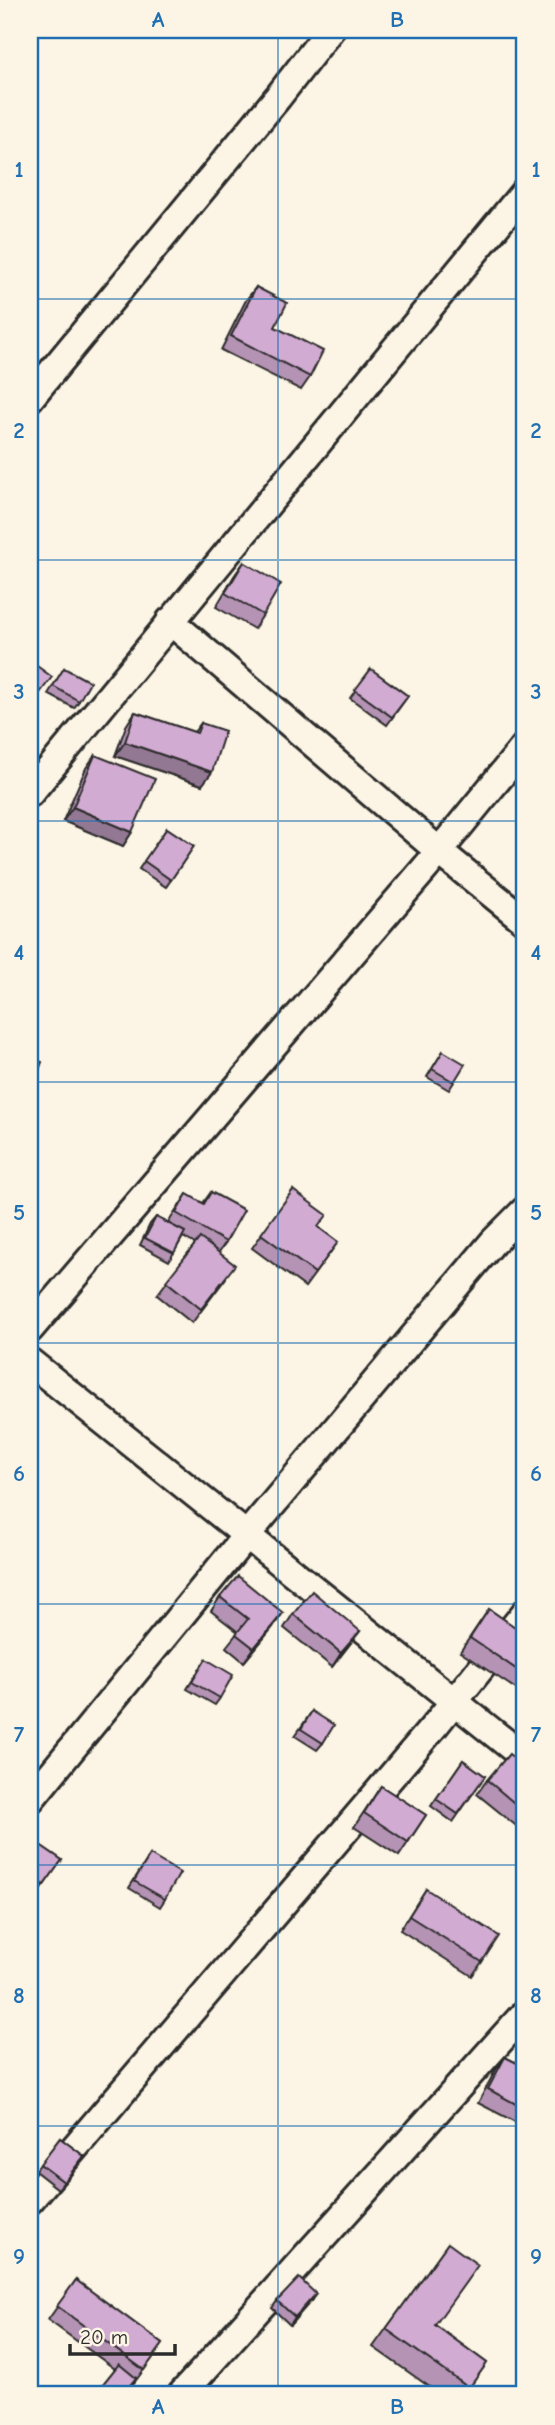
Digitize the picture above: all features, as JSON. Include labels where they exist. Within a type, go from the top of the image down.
[{"type":"street","points":[[30,398],[330,30]]},
{"type":"street","points":[[30,793],[525,191]]},
{"type":"street","points":[[170,621],[525,921]]},
{"type":"street","points":[[30,1329],[439,851],[525,746]]},
{"type":"street","points":[[30,1800],[246,1536],[493,1242],[525,1210]]},
{"type":"street","points":[[30,1362],[525,1758]]},
{"type":"street","points":[[30,2200],[454,1701],[525,1613]]},
{"type":"street","points":[[181,2395],[525,2013]]},
{"type":"building","points":[[256,287],[287,303],[275,327],[323,351],[310,377],[231,336]]},
{"type":"building","points":[[244,562],[281,584],[263,615],[225,593]]},
{"type":"building","points":[[30,661],[52,677],[33,702],[30,699]]},
{"type":"building","points":[[64,668],[90,682],[79,701],[53,686]]},
{"type":"building","points":[[371,669],[408,696],[392,717],[355,690]]},
{"type":"building","points":[[135,712],[197,733],[201,723],[225,731],[212,772],[125,742]]},
{"type":"building","points":[[95,755],[155,779],[132,832],[73,807]]},
{"type":"building","points":[[167,828],[194,846],[171,880],[144,861]]},
{"type":"building","points":[[443,1051],[465,1064],[454,1082],[432,1069]]},
{"type":"building","points":[[30,1057],[42,1062],[31,1091],[30,1091]]},
{"type":"building","points":[[293,1190],[327,1215],[318,1227],[338,1242],[315,1273],[261,1234]]},
{"type":"building","points":[[211,1192],[244,1210],[226,1242],[176,1213],[187,1194],[204,1204]]},
{"type":"building","points":[[156,1217],[185,1232],[174,1253],[145,1238]]},
{"type":"building","points":[[200,1238],[235,1265],[201,1309],[166,1281]]},
{"type":"building","points":[[238,1576],[283,1613],[254,1648],[236,1634],[248,1619],[220,1597]]},
{"type":"building","points":[[312,1591],[360,1631],[341,1653],[293,1614]]},
{"type":"building","points":[[489,1609],[525,1634],[525,1675],[470,1638]]},
{"type":"building","points":[[206,1659],[233,1675],[220,1698],[192,1682]]},
{"type":"building","points":[[312,1711],[334,1725],[323,1743],[301,1729]]},
{"type":"building","points":[[509,1754],[525,1767],[525,1812],[487,1780]]},
{"type":"building","points":[[463,1760],[485,1776],[458,1814],[436,1799]]},
{"type":"building","points":[[381,1786],[426,1815],[408,1842],[364,1813]]},
{"type":"building","points":[[30,1838],[62,1860],[44,1885],[30,1875]]},
{"type":"building","points":[[150,1855],[180,1873],[165,1899],[134,1881]]},
{"type":"building","points":[[426,1889],[499,1936],[482,1962],[409,1916]]},
{"type":"building","points":[[505,2057],[525,2067],[525,2109],[488,2089]]},
{"type":"building","points":[[60,2138],[84,2156],[64,2182],[40,2164]]},
{"type":"building","points":[[448,2243],[478,2265],[435,2325],[487,2363],[469,2388],[386,2329]]},
{"type":"building","points":[[299,2278],[316,2294],[295,2317],[277,2301]]},
{"type":"building","points":[[76,2280],[163,2344],[144,2370],[57,2306]]},
{"type":"building","points":[[119,2364],[136,2378],[122,2395],[106,2395],[99,2389]]}]
